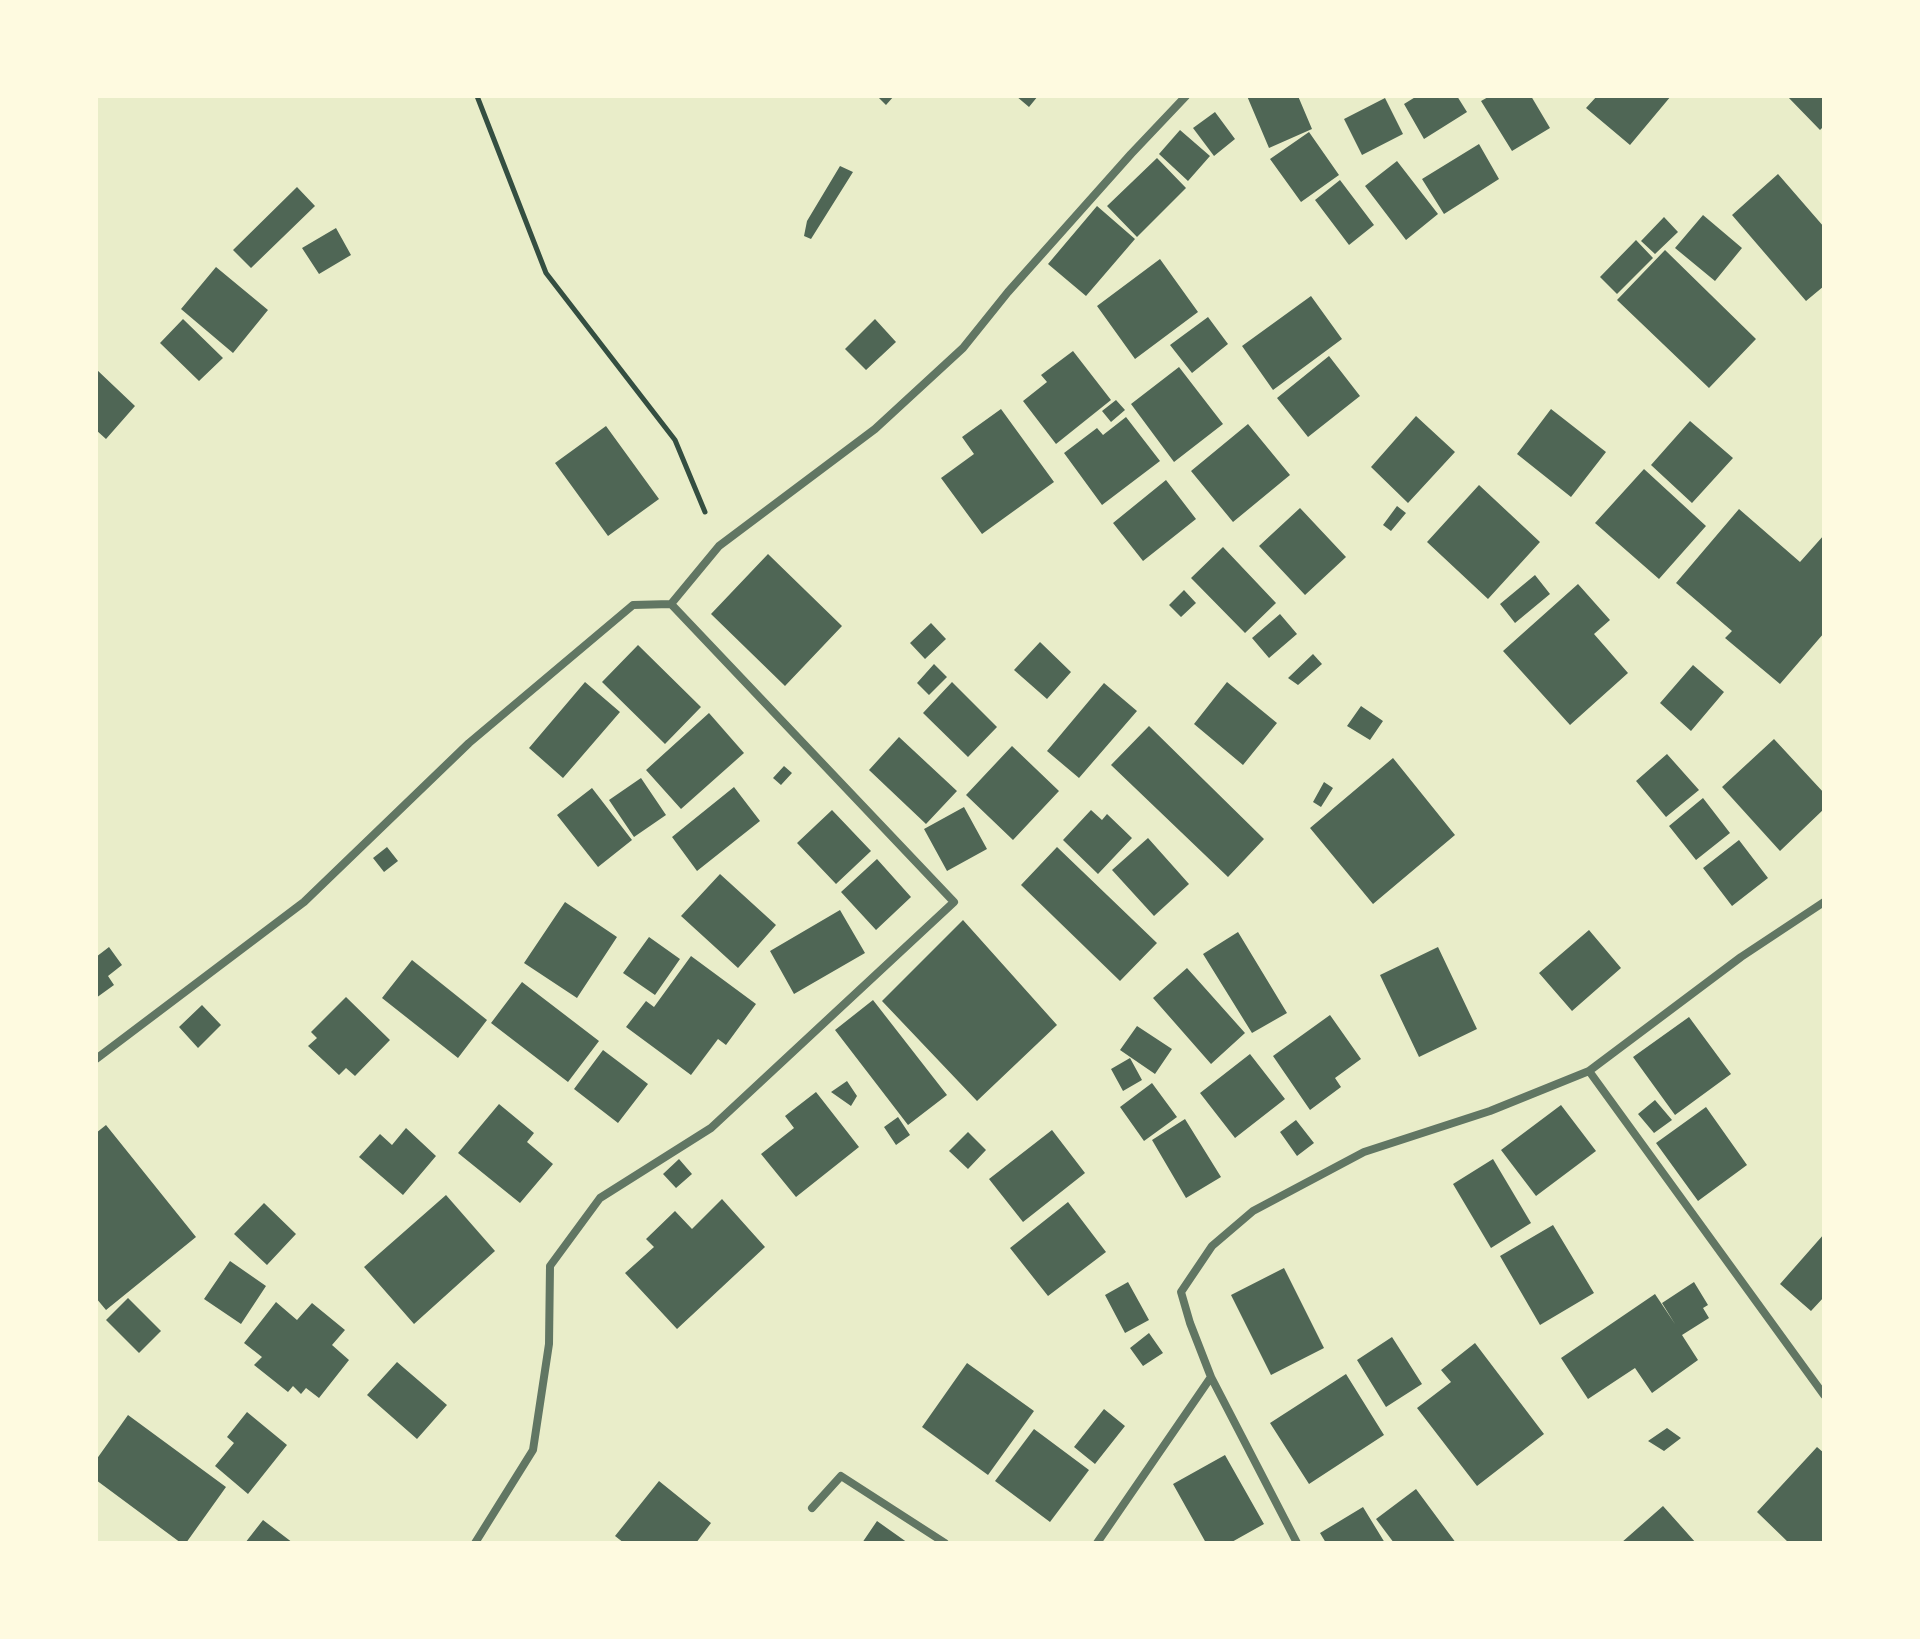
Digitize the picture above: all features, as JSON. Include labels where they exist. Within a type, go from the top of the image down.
[{"type":"street","points":[[671,604],[719,546],[875,429],[963,348],[1008,292],[1186,96]]},
{"type":"street","points":[[96,1059],[304,902],[469,743],[633,605],[671,604],[954,902],[711,1128],[600,1198],[591,1210],[550,1266],[549,1344],[533,1450],[475,1543]]},
{"type":"street","points":[[1297,1543],[1211,1377],[1181,1292],[1212,1246],[1253,1211],[1364,1152],[1490,1111],[1589,1071],[1741,957],[1824,902]]},
{"type":"street","points":[[1589,1071],[1824,1395]]},
{"type":"street","points":[[1097,1543],[1211,1377]]},
{"type":"street","points":[[812,1508],[841,1476],[945,1543]]},
{"type":"path","points":[[477,96],[546,273],[675,440],[719,546]]},
{"type":"building","points":[[877,96],[894,96],[886,105]]},
{"type":"building","points":[[1016,96],[1038,96],[1029,107]]},
{"type":"building","points":[[1247,96],[1298,96],[1312,129],[1269,148]]},
{"type":"building","points":[[1417,96],[1457,96],[1467,112],[1424,139],[1404,104]]},
{"type":"building","points":[[1490,96],[1531,96],[1550,128],[1512,151],[1481,101]]},
{"type":"building","points":[[1597,96],[1671,96],[1630,145],[1586,108]]},
{"type":"building","points":[[1787,96],[1824,96],[1824,126],[1820,130]]},
{"type":"building","points":[[1385,98],[1403,134],[1362,155],[1344,119]]},
{"type":"building","points":[[1215,112],[1235,139],[1214,156],[1193,128]]},
{"type":"building","points":[[1180,130],[1210,156],[1188,181],[1159,154]]},
{"type":"building","points":[[1309,132],[1339,175],[1301,202],[1270,159]]},
{"type":"building","points":[[1479,144],[1499,179],[1444,214],[1422,179]]},
{"type":"building","points":[[1157,158],[1186,188],[1137,237],[1107,206]]},
{"type":"building","points":[[1397,161],[1438,214],[1406,240],[1365,186]]},
{"type":"building","points":[[840,166],[853,172],[811,239],[804,236],[807,221]]},
{"type":"building","points":[[1778,174],[1824,227],[1824,286],[1806,301],[1732,215]]},
{"type":"building","points":[[1340,180],[1374,225],[1349,245],[1315,200]]},
{"type":"building","points":[[297,187],[315,206],[251,268],[233,250]]},
{"type":"building","points":[[1097,206],[1135,239],[1086,296],[1048,264]]},
{"type":"building","points":[[1703,215],[1742,248],[1715,281],[1675,248]]},
{"type":"building","points":[[1664,217],[1678,232],[1655,254],[1641,241]]},
{"type":"building","points":[[336,228],[351,255],[319,274],[302,248]]},
{"type":"building","points":[[1636,240],[1653,258],[1617,294],[1600,277]]},
{"type":"building","points":[[1665,250],[1756,339],[1709,388],[1617,300]]},
{"type":"building","points":[[1160,259],[1198,312],[1135,359],[1097,306]]},
{"type":"building","points":[[216,267],[268,310],[233,353],[181,309]]},
{"type":"building","points":[[1311,296],[1342,339],[1273,390],[1242,346]]},
{"type":"building","points":[[1208,317],[1228,344],[1192,373],[1170,345]]},
{"type":"building","points":[[183,319],[223,358],[199,381],[160,343]]},
{"type":"building","points":[[875,319],[896,342],[866,370],[845,349]]},
{"type":"building","points":[[1073,351],[1111,400],[1056,444],[1023,401],[1047,382],[1041,375]]},
{"type":"building","points":[[1329,356],[1360,396],[1308,437],[1277,398]]},
{"type":"building","points":[[1179,367],[1223,424],[1174,462],[1131,404]]},
{"type":"building","points":[[96,369],[135,406],[106,439],[96,430]]},
{"type":"building","points":[[1116,400],[1125,410],[1111,422],[1102,411]]},
{"type":"building","points":[[1001,409],[1054,482],[982,534],[941,478],[974,454],[962,437]]},
{"type":"building","points":[[1551,409],[1606,452],[1571,497],[1517,454]]},
{"type":"building","points":[[1416,416],[1455,452],[1408,503],[1371,467]]},
{"type":"building","points":[[1126,417],[1160,461],[1102,505],[1064,453],[1097,428],[1103,435]]},
{"type":"building","points":[[1690,421],[1733,458],[1692,503],[1651,465]]},
{"type":"building","points":[[1248,424],[1290,475],[1233,522],[1191,471]]},
{"type":"building","points":[[606,426],[659,499],[608,536],[555,463]]},
{"type":"building","points":[[1644,469],[1706,526],[1659,579],[1595,523]]},
{"type":"building","points":[[1166,480],[1196,519],[1143,561],[1113,523]]},
{"type":"building","points":[[1479,485],[1540,542],[1488,599],[1427,542]]},
{"type":"building","points":[[1397,506],[1406,513],[1391,531],[1383,525]]},
{"type":"building","points":[[1300,508],[1346,557],[1305,595],[1259,546]]},
{"type":"building","points":[[1739,509],[1800,562],[1824,535],[1824,633],[1780,684],[1725,638],[1732,631],[1676,583]]},
{"type":"building","points":[[1223,547],[1276,603],[1245,633],[1191,578]]},
{"type":"building","points":[[768,554],[842,626],[785,686],[711,614]]},
{"type":"building","points":[[1535,575],[1550,594],[1515,623],[1500,604]]},
{"type":"building","points":[[1578,584],[1610,620],[1594,634],[1628,673],[1570,725],[1503,651]]},
{"type":"building","points":[[1184,590],[1196,603],[1181,617],[1169,605]]},
{"type":"building","points":[[1280,614],[1297,634],[1269,658],[1252,638]]},
{"type":"building","points":[[931,623],[946,639],[925,659],[910,643]]},
{"type":"building","points":[[1040,642],[1071,672],[1047,699],[1014,670]]},
{"type":"building","points":[[638,645],[701,707],[665,744],[602,682]]},
{"type":"building","points":[[1313,654],[1322,664],[1298,685],[1288,678]]},
{"type":"building","points":[[934,664],[947,677],[929,695],[917,683]]},
{"type":"building","points":[[1693,665],[1724,692],[1691,731],[1660,703]]},
{"type":"building","points":[[585,682],[620,712],[563,778],[529,748]]},
{"type":"building","points":[[952,682],[997,727],[968,757],[923,713]]},
{"type":"building","points":[[1227,682],[1277,723],[1243,765],[1194,724]]},
{"type":"building","points":[[1104,683],[1137,711],[1079,778],[1047,751]]},
{"type":"building","points":[[1361,706],[1383,721],[1370,740],[1347,726]]},
{"type":"building","points":[[709,713],[744,753],[681,809],[646,770]]},
{"type":"building","points":[[1149,726],[1264,839],[1228,877],[1111,765]]},
{"type":"building","points":[[899,737],[957,791],[926,824],[869,770]]},
{"type":"building","points":[[1774,739],[1824,793],[1824,809],[1780,851],[1722,787]]},
{"type":"building","points":[[1012,746],[1059,791],[1013,840],[966,795]]},
{"type":"building","points":[[1667,754],[1699,790],[1666,817],[1636,781]]},
{"type":"building","points":[[1393,758],[1455,835],[1373,904],[1310,828]]},
{"type":"building","points":[[784,766],[792,773],[781,785],[773,778]]},
{"type":"building","points":[[641,778],[666,815],[634,837],[609,800]]},
{"type":"building","points":[[1324,782],[1333,788],[1321,807],[1313,802]]},
{"type":"building","points":[[734,787],[760,821],[697,871],[672,837]]},
{"type":"building","points":[[592,788],[632,840],[598,867],[557,815]]},
{"type":"building","points":[[1703,798],[1730,833],[1696,860],[1669,826]]},
{"type":"building","points":[[964,807],[987,849],[947,871],[924,829]]},
{"type":"building","points":[[832,810],[871,851],[836,884],[797,843]]},
{"type":"building","points":[[1091,810],[1102,820],[1107,814],[1132,838],[1098,874],[1063,840]]},
{"type":"building","points":[[1148,838],[1189,884],[1154,916],[1112,870]]},
{"type":"building","points":[[1739,840],[1768,878],[1732,906],[1703,868]]},
{"type":"building","points":[[387,847],[398,861],[384,872],[373,858]]},
{"type":"building","points":[[1057,847],[1157,943],[1120,981],[1021,885]]},
{"type":"building","points":[[877,859],[911,897],[876,930],[841,892]]},
{"type":"building","points":[[720,874],[776,925],[738,968],[681,916]]},
{"type":"building","points":[[565,902],[617,937],[577,998],[524,963]]},
{"type":"building","points":[[840,910],[865,953],[794,994],[770,951]]},
{"type":"building","points":[[963,920],[1057,1025],[977,1101],[882,1001]]},
{"type":"building","points":[[1589,930],[1621,968],[1572,1011],[1539,973]]},
{"type":"building","points":[[1238,932],[1287,1013],[1252,1033],[1203,954]]},
{"type":"building","points":[[649,937],[680,959],[655,995],[623,973]]},
{"type":"building","points":[[109,947],[122,965],[108,976],[114,985],[96,998],[96,957]]},
{"type":"building","points":[[1438,947],[1477,1029],[1419,1057],[1380,975]]},
{"type":"building","points":[[691,956],[756,1004],[726,1045],[718,1039],[691,1075],[626,1027],[646,1001],[654,1007]]},
{"type":"building","points":[[412,960],[487,1020],[458,1058],[382,998]]},
{"type":"building","points":[[1187,968],[1245,1033],[1211,1064],[1153,998]]},
{"type":"building","points":[[522,982],[599,1041],[568,1082],[491,1023]]},
{"type":"building","points":[[346,997],[390,1040],[355,1076],[346,1068],[339,1075],[308,1046],[317,1038],[311,1032]]},
{"type":"building","points":[[873,1000],[947,1095],[908,1125],[835,1030]]},
{"type":"building","points":[[202,1005],[221,1025],[198,1048],[179,1027]]},
{"type":"building","points":[[1330,1015],[1361,1059],[1335,1078],[1341,1087],[1310,1110],[1273,1056]]},
{"type":"building","points":[[1689,1017],[1731,1074],[1675,1115],[1633,1057]]},
{"type":"building","points":[[1137,1026],[1172,1049],[1155,1074],[1120,1050]]},
{"type":"building","points":[[603,1050],[648,1084],[618,1123],[574,1089]]},
{"type":"building","points":[[1250,1054],[1285,1099],[1235,1138],[1200,1093]]},
{"type":"building","points":[[1130,1058],[1142,1080],[1123,1091],[1111,1069]]},
{"type":"building","points":[[847,1081],[857,1096],[851,1106],[831,1092]]},
{"type":"building","points":[[1152,1083],[1177,1117],[1144,1141],[1120,1107]]},
{"type":"building","points":[[816,1092],[859,1147],[796,1197],[761,1154],[794,1128],[785,1116]]},
{"type":"building","points":[[1655,1100],[1672,1120],[1654,1133],[1638,1114]]},
{"type":"building","points":[[499,1104],[534,1133],[527,1142],[553,1164],[520,1203],[458,1153]]},
{"type":"building","points":[[1561,1105],[1596,1151],[1536,1196],[1501,1150]]},
{"type":"building","points":[[1706,1107],[1747,1165],[1698,1201],[1656,1143]]},
{"type":"building","points":[[898,1117],[910,1135],[896,1145],[884,1127]]},
{"type":"building","points":[[1185,1119],[1221,1177],[1186,1198],[1152,1140]]},
{"type":"building","points":[[1296,1120],[1314,1143],[1297,1156],[1280,1132]]},
{"type":"building","points":[[106,1125],[196,1237],[106,1310],[96,1298],[96,1133]]},
{"type":"building","points":[[406,1128],[436,1156],[403,1195],[359,1157],[380,1134],[392,1145]]},
{"type":"building","points":[[1052,1130],[1085,1173],[1023,1222],[989,1179]]},
{"type":"building","points":[[968,1132],[986,1150],[968,1169],[949,1151]]},
{"type":"building","points":[[679,1159],[692,1174],[676,1188],[663,1174]]},
{"type":"building","points":[[1493,1159],[1531,1223],[1491,1248],[1453,1184]]},
{"type":"building","points":[[446,1195],[495,1251],[414,1324],[364,1267]]},
{"type":"building","points":[[722,1199],[765,1247],[677,1329],[625,1273],[654,1247],[646,1239],[675,1211],[692,1229]]},
{"type":"building","points":[[1068,1202],[1106,1252],[1048,1296],[1010,1248]]},
{"type":"building","points":[[264,1203],[296,1234],[267,1265],[234,1234]]},
{"type":"building","points":[[1553,1225],[1594,1293],[1540,1325],[1500,1256]]},
{"type":"building","points":[[1824,1234],[1824,1297],[1811,1311],[1780,1284]]},
{"type":"building","points":[[230,1261],[266,1286],[241,1324],[204,1299]]},
{"type":"building","points":[[1284,1268],[1324,1348],[1271,1375],[1231,1295]]},
{"type":"building","points":[[1128,1282],[1149,1320],[1125,1333],[1105,1295]]},
{"type":"building","points":[[1694,1282],[1708,1305],[1703,1308],[1709,1318],[1682,1335],[1698,1360],[1652,1393],[1635,1368],[1588,1399],[1561,1358],[1655,1294],[1675,1324],[1662,1303]]},
{"type":"building","points":[[128,1298],[161,1331],[139,1353],[106,1320]]},
{"type":"building","points":[[276,1302],[297,1320],[312,1303],[345,1330],[332,1345],[349,1360],[319,1398],[306,1388],[301,1394],[293,1386],[288,1392],[254,1365],[262,1357],[244,1343]]},
{"type":"building","points":[[1149,1333],[1163,1353],[1143,1366],[1130,1348]]},
{"type":"building","points":[[1392,1337],[1422,1384],[1386,1407],[1357,1360]]},
{"type":"building","points":[[1475,1343],[1544,1434],[1477,1486],[1417,1408],[1451,1382],[1441,1370]]},
{"type":"building","points":[[397,1362],[447,1405],[417,1439],[367,1395]]},
{"type":"building","points":[[967,1363],[1034,1411],[988,1475],[922,1427]]},
{"type":"building","points":[[1346,1374],[1384,1435],[1309,1484],[1270,1423]]},
{"type":"building","points":[[1104,1409],[1125,1426],[1095,1464],[1074,1447]]},
{"type":"building","points":[[247,1412],[287,1445],[248,1494],[215,1466],[234,1443],[227,1437]]},
{"type":"building","points":[[128,1415],[226,1487],[186,1543],[181,1543],[96,1480],[96,1460]]},
{"type":"building","points":[[1667,1428],[1681,1438],[1664,1451],[1648,1441]]},
{"type":"building","points":[[1034,1429],[1089,1470],[1050,1522],[995,1481]]},
{"type":"building","points":[[1817,1447],[1824,1453],[1824,1543],[1789,1543],[1757,1512]]},
{"type":"building","points":[[1225,1455],[1264,1524],[1230,1543],[1206,1543],[1173,1484]]},
{"type":"building","points":[[659,1481],[711,1523],[696,1543],[624,1543],[615,1536]]},
{"type":"building","points":[[1416,1489],[1456,1543],[1394,1543],[1376,1519]]},
{"type":"building","points":[[1663,1506],[1696,1543],[1621,1543]]},
{"type":"building","points":[[1363,1507],[1385,1543],[1326,1543],[1320,1533]]},
{"type":"building","points":[[263,1520],[293,1543],[245,1543]]},
{"type":"building","points":[[877,1521],[908,1543],[862,1543]]}]
